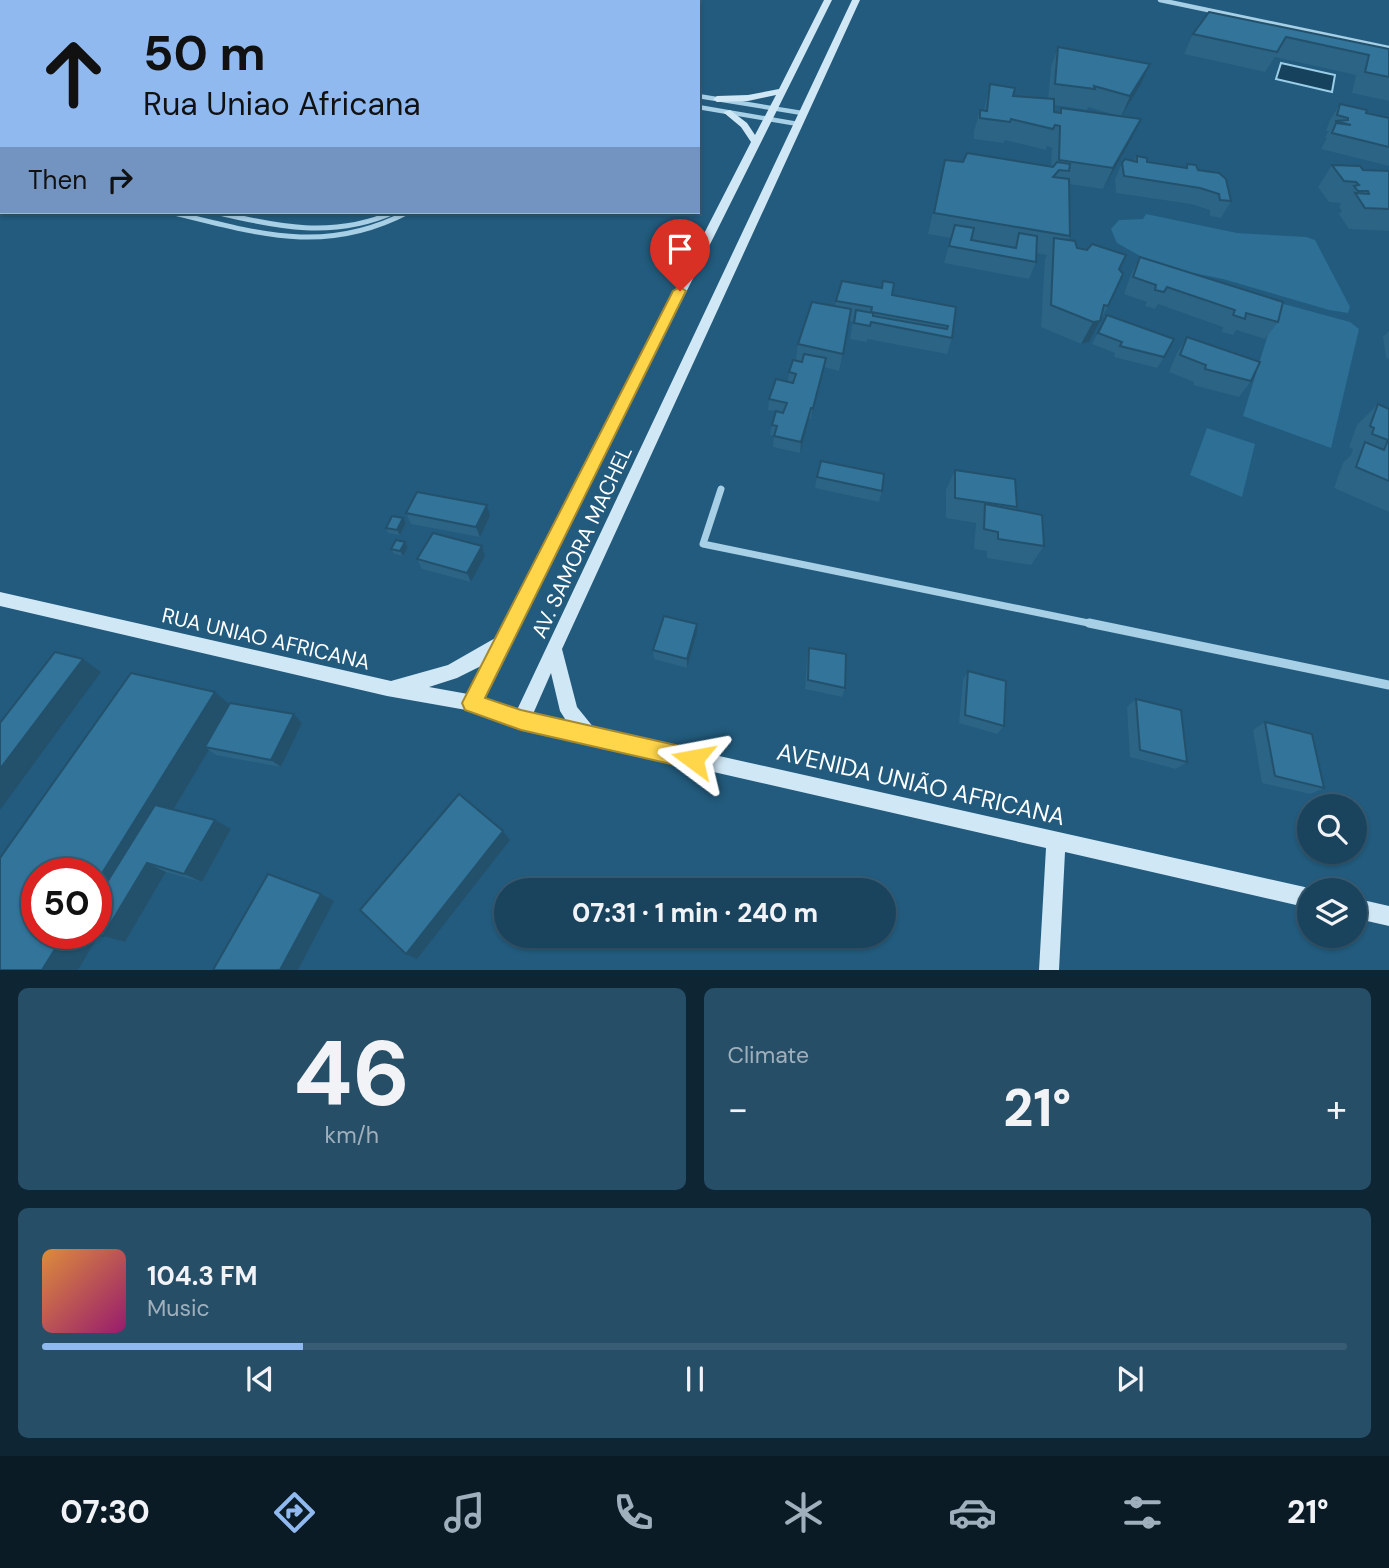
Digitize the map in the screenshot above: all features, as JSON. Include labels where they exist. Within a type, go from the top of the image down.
[{"type":"main road","name":"AV. SAMORA MACHEL","points":[[472,703],[828,0]]},
{"type":"main road","name":"AV. SAMORA MACHEL","points":[[521,720],[856,0]]},
{"type":"main road","points":[[717,99],[748,98],[781,91]]},
{"type":"main road","points":[[727,112],[744,125],[755,141]]},
{"type":"main road","name":"RUA UNIAO AFRICANA","points":[[0,598],[387,688],[472,703],[521,720]]},
{"type":"main road","points":[[387,688],[442,678],[473,664],[504,640]]},
{"type":"main road","points":[[554,649],[569,711],[589,735]]},
{"type":"main road","name":"AVENIDA UNIÃO AFRICANA","points":[[521,720],[1297,895]]},
{"type":"main road","points":[[1049,966],[1056,841]]},
{"type":"main road","points":[[1367,911],[1389,916]]},
{"type":"street","points":[[1160,0],[1389,48]]},
{"type":"street","points":[[700,96],[800,118]]},
{"type":"street","points":[[700,107],[800,118]]},
{"type":"street","points":[[179,214],[283,237],[312,239],[343,237],[369,230],[404,214]]},
{"type":"street","points":[[224,214],[271,224],[328,231],[370,223],[390,214]]},
{"type":"street","points":[[721,489],[703,544],[1389,685]]},
{"type":"shaded area","points":[[1281,63],[1335,75],[1332,92],[1276,79]]},
{"type":"shaded area","points":[[1146,214],[1237,233],[1306,237],[1315,240],[1350,307],[1348,313],[1223,279],[1158,266],[1117,243],[1111,229],[1119,220],[1143,219]]},
{"type":"shaded area","points":[[1265,299],[1350,322],[1359,329],[1331,448],[1243,416],[1273,318]]},
{"type":"shaded area","points":[[1207,428],[1255,444],[1242,497],[1190,475]]},
{"type":"building","points":[[1209,12],[1389,49],[1389,77],[1365,72],[1369,55],[1286,37],[1277,52],[1193,34]]},
{"type":"building","points":[[1058,47],[1150,64],[1130,96],[1094,86],[1095,89],[1055,84]]},
{"type":"building","points":[[990,84],[1015,88],[1013,96],[1054,99],[1054,112],[1061,113],[1061,108],[1141,119],[1113,168],[1059,160],[1060,126],[1055,125],[1053,129],[1011,119],[1010,122],[980,118],[980,110],[987,111]]},
{"type":"building","points":[[1340,104],[1389,118],[1389,147],[1332,133],[1336,123],[1351,125],[1335,121],[1348,120],[1337,115]]},
{"type":"building","points":[[967,153],[1053,167],[1057,162],[1070,164],[1069,171],[1059,170],[1053,177],[1069,179],[1070,236],[934,213],[945,160],[963,162]]},
{"type":"building","points":[[1137,156],[1147,158],[1147,162],[1187,168],[1187,164],[1196,165],[1198,170],[1219,173],[1226,179],[1231,201],[1220,200],[1219,194],[1200,188],[1124,176],[1122,163],[1125,159],[1137,162]]},
{"type":"building","points":[[1332,165],[1389,171],[1389,209],[1365,208],[1355,193],[1369,194],[1368,191],[1358,191],[1354,186],[1359,185],[1356,182],[1344,181]]},
{"type":"building","points":[[955,225],[974,228],[971,240],[1016,248],[1019,233],[1037,236],[1036,262],[949,246]]},
{"type":"building","points":[[1054,238],[1075,241],[1077,248],[1087,250],[1092,244],[1126,255],[1119,269],[1123,274],[1108,306],[1104,305],[1100,321],[1093,322],[1051,305]]},
{"type":"building","points":[[1140,257],[1283,302],[1278,322],[1246,313],[1245,319],[1233,315],[1235,310],[1167,287],[1164,292],[1155,290],[1156,285],[1133,277]]},
{"type":"building","points":[[842,281],[882,288],[883,281],[894,283],[892,295],[956,307],[952,338],[871,322],[870,326],[854,323],[856,310],[873,313],[873,316],[947,329],[948,326],[871,312],[872,307],[836,301]]},
{"type":"building","points":[[812,302],[851,309],[843,354],[798,344]]},
{"type":"building","points":[[1107,315],[1174,339],[1164,357],[1120,346],[1122,342],[1098,333]]},
{"type":"building","points":[[1187,337],[1260,362],[1251,381],[1205,369],[1206,365],[1180,355]]},
{"type":"building","points":[[804,354],[826,358],[801,442],[774,436],[777,426],[772,425],[776,411],[783,413],[787,403],[769,399],[776,379],[793,383],[796,374],[789,372],[793,360],[802,362]]},
{"type":"building","points":[[1378,404],[1389,409],[1389,481],[1356,467],[1365,442],[1384,450],[1388,440],[1372,434],[1374,428],[1370,426]]},
{"type":"building","points":[[821,461],[884,474],[882,491],[817,477]]},
{"type":"building","points":[[955,470],[1015,479],[1017,507],[955,498]]},
{"type":"building","points":[[417,492],[487,505],[476,527],[406,513]]},
{"type":"building","points":[[985,504],[1042,515],[1044,546],[998,539],[998,532],[984,529]]},
{"type":"building","points":[[392,516],[403,518],[397,530],[386,528]]},
{"type":"building","points":[[433,533],[482,546],[467,573],[417,559]]},
{"type":"building","points":[[396,540],[405,542],[400,551],[391,549]]},
{"type":"building","points":[[664,616],[697,624],[687,659],[653,650]]},
{"type":"building","points":[[809,648],[846,654],[845,688],[808,680]]},
{"type":"building","points":[[55,652],[83,659],[0,769],[0,723]]},
{"type":"building","points":[[968,671],[1006,681],[1004,726],[965,715]]},
{"type":"building","points":[[131,673],[215,692],[112,858],[21,858],[21,949],[55,949],[42,970],[0,970],[0,858]]},
{"type":"building","points":[[1136,699],[1181,710],[1187,762],[1140,750]]},
{"type":"building","points":[[230,703],[294,714],[271,760],[205,747]]},
{"type":"building","points":[[1265,722],[1312,734],[1324,788],[1275,776]]},
{"type":"building","points":[[459,794],[503,831],[406,954],[360,910]]},
{"type":"building","points":[[155,805],[215,820],[184,874],[147,863],[112,921],[112,874]]},
{"type":"building","points":[[268,874],[321,894],[280,970],[213,970]]},
{"type":"route","points":[[680,291],[472,703],[521,720],[693,759]]}]
